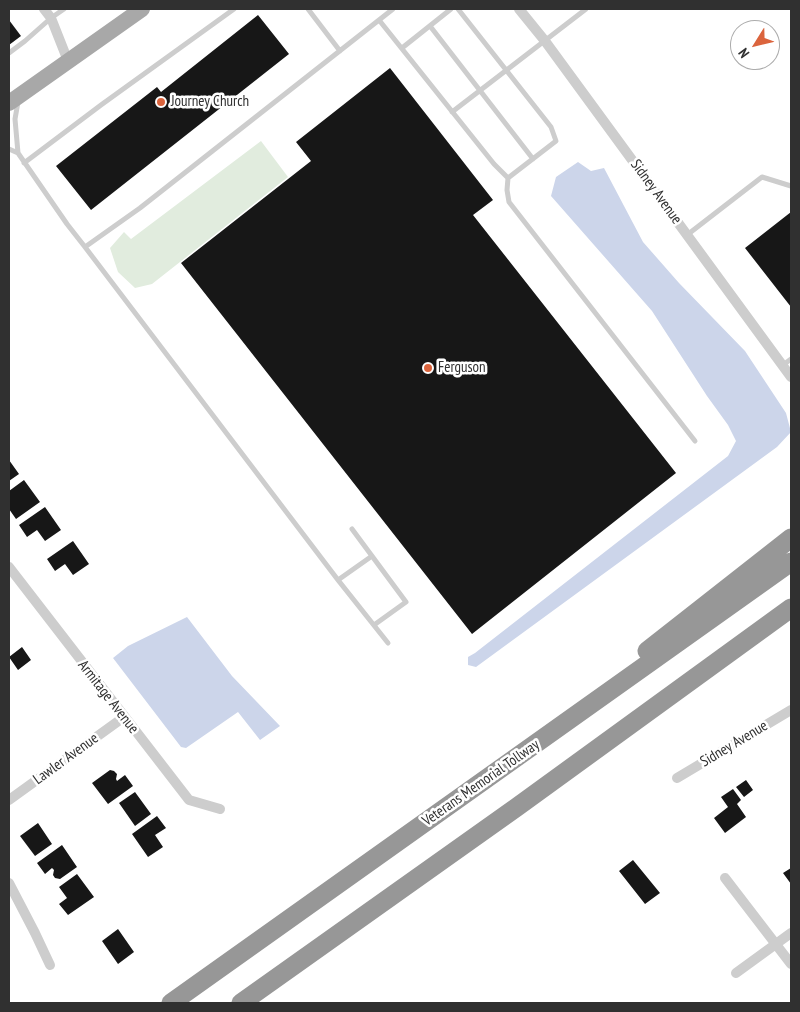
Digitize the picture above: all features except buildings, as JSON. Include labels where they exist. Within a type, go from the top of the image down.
[{"type":"highway","points":[[526,751],[669,633],[791,538]]},
{"type":"highway","name":"Veterans Memorial Tollway","points":[[171,1003],[791,562]]},
{"type":"highway","points":[[241,1003],[517,808],[791,608]]},
{"type":"highway","points":[[731,651],[791,616]]},
{"type":"main road","points":[[14,100],[142,9]]},
{"type":"street","points":[[44,9],[51,18],[68,61]]},
{"type":"street","name":"Sidney Avenue","points":[[519,9],[544,40],[687,235],[787,362],[791,377]]},
{"type":"street","name":"Armitage Avenue","points":[[9,567],[189,800],[220,809]]},
{"type":"street","name":"Sidney Avenue","points":[[678,778],[791,710]]},
{"type":"street","name":"Lawler Avenue","points":[[9,800],[124,718]]},
{"type":"street","points":[[725,878],[791,964]]},
{"type":"street","points":[[9,883],[50,965]]},
{"type":"street","points":[[736,973],[791,933]]},
{"type":"lane","points":[[9,53],[64,9]]},
{"type":"lane","points":[[24,163],[101,104],[234,9]]},
{"type":"lane","points":[[308,9],[340,50]]},
{"type":"lane","points":[[85,247],[140,208],[393,9]]},
{"type":"lane","points":[[402,48],[451,9]]},
{"type":"lane","points":[[458,9],[551,127],[556,141],[508,178],[509,202],[695,441]]},
{"type":"lane","points":[[452,112],[586,9]]},
{"type":"lane","points":[[379,20],[494,164],[508,178]]},
{"type":"lane","points":[[430,26],[533,159]]},
{"type":"lane","points":[[14,100],[18,153],[24,163],[67,224],[388,643]]},
{"type":"lane","points":[[9,149],[18,153]]},
{"type":"lane","points":[[687,235],[762,177],[791,186]]},
{"type":"lane","points":[[352,529],[406,602],[374,625]]},
{"type":"lane","points":[[338,580],[372,556]]},
{"type":"green space","points":[[261,141],[288,177],[152,284],[135,288],[118,272],[110,248],[124,232],[131,239]]},
{"type":"water","points":[[578,162],[591,171],[604,168],[643,242],[679,283],[745,351],[786,413],[791,432],[777,447],[476,667],[468,665],[468,657],[728,456],[736,441],[728,425],[652,311],[551,196],[556,177]]},
{"type":"water","points":[[187,617],[232,676],[280,726],[260,740],[238,712],[186,748],[181,747],[113,658],[128,646]]},
{"type":"place","name":"Journey Church","points":[[161,102]]},
{"type":"place","name":"Ferguson","points":[[428,368]]}]
